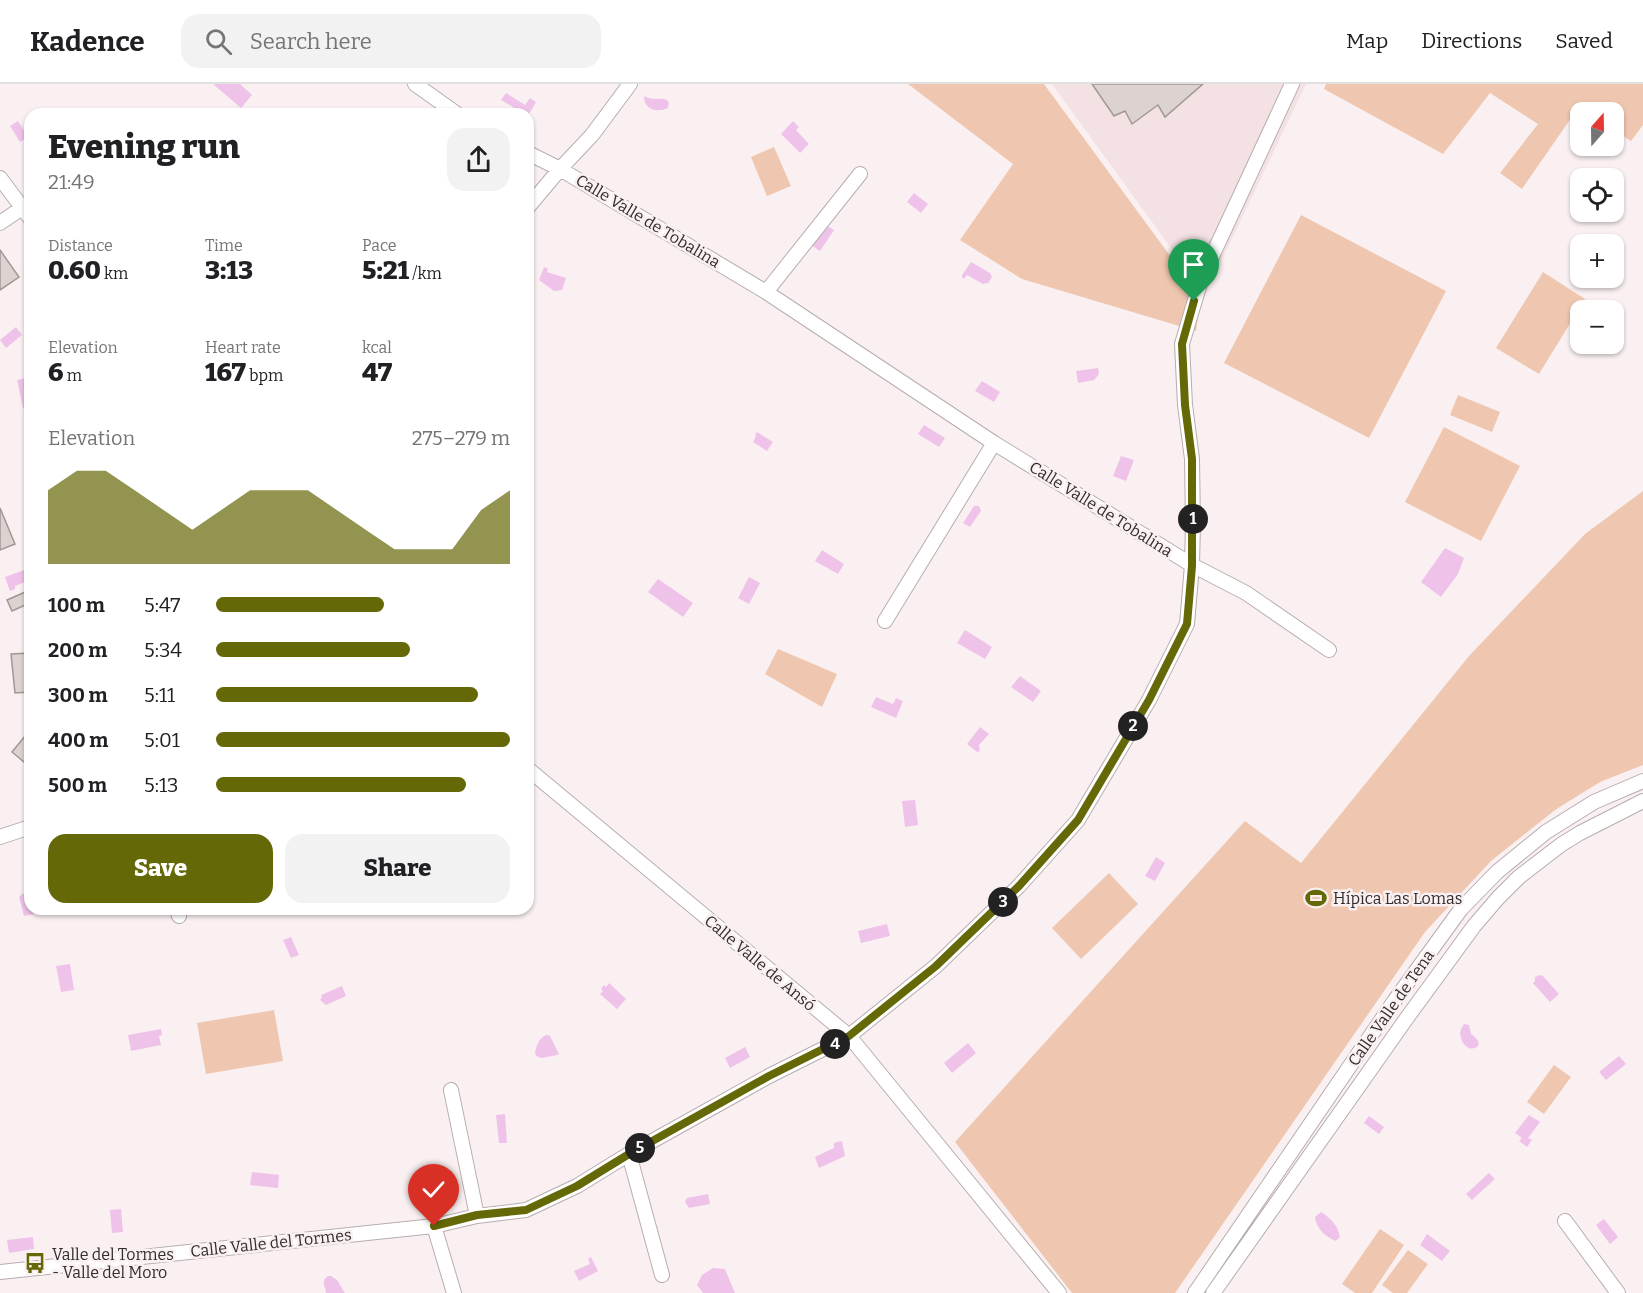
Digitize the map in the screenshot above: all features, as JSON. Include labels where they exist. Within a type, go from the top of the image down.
[{"type":"street","points":[[415,84],[449,108]]},
{"type":"street","points":[[534,200],[592,135],[630,84]]},
{"type":"street","name":"Calle Valle del Tormes","points":[[0,1272],[434,1226],[477,1215],[526,1210],[577,1186],[629,1154],[769,1076],[849,1036],[936,966],[1019,886],[1078,820],[1149,700],[1187,624],[1192,566],[1192,459],[1185,405],[1182,344],[1201,280],[1292,84]]},
{"type":"street","name":"Calle Valle de Tobalina","points":[[534,156],[560,169],[766,292],[994,443],[1192,566],[1245,593],[1329,650]]},
{"type":"street","points":[[766,292],[860,174]]},
{"type":"street","points":[[0,178],[24,205]]},
{"type":"street","points":[[0,223],[24,211]]},
{"type":"street","points":[[885,621],[994,443]]},
{"type":"street","name":"Calle Valle de Ansó","points":[[534,774],[849,1036],[1059,1293]]},
{"type":"street","name":"Calle Valle de Tena","points":[[1195,1293],[1395,1000],[1461,909],[1497,872],[1546,832],[1594,802],[1643,781]]},
{"type":"street","name":"Calle Valle de Tena","points":[[1213,1293],[1415,1006],[1474,926],[1498,898],[1519,877],[1562,844],[1643,801]]},
{"type":"street","points":[[0,837],[24,829]]},
{"type":"street","points":[[451,1090],[477,1215]]},
{"type":"street","points":[[629,1154],[662,1275]]},
{"type":"street","points":[[1565,1221],[1618,1293]]},
{"type":"street","points":[[434,1226],[454,1293]]},
{"type":"shaded area","points":[[215,84],[240,84],[252,95],[241,108]]},
{"type":"shaded area","points":[[908,84],[1044,84],[1201,298],[1196,331],[1022,279],[960,240],[1013,164]]},
{"type":"shaded area","points":[[1052,84],[1306,84],[1205,295]]},
{"type":"shaded area","points":[[1326,84],[1643,84],[1643,125],[1631,141],[1624,136],[1624,102],[1570,102],[1570,120],[1522,189],[1500,173],[1538,124],[1490,93],[1443,154],[1324,89]]},
{"type":"shaded area","points":[[506,93],[525,105],[530,98],[536,102],[533,108],[515,108],[501,100]]},
{"type":"shaded area","points":[[644,96],[667,100],[668,108],[652,109],[646,104]]},
{"type":"shaded area","points":[[18,121],[24,131],[24,140],[20,142],[10,126]]},
{"type":"shaded area","points":[[793,121],[799,127],[796,130],[809,144],[800,153],[781,134]]},
{"type":"shaded area","points":[[774,147],[791,186],[767,196],[751,157]]},
{"type":"shaded area","points":[[914,193],[928,204],[921,213],[907,202]]},
{"type":"shaded area","points":[[1301,215],[1446,291],[1369,438],[1224,363]]},
{"type":"shaded area","points":[[825,225],[834,230],[820,251],[811,245]]},
{"type":"shaded area","points":[[971,262],[990,273],[992,277],[988,283],[983,284],[967,275],[964,279],[962,277]]},
{"type":"shaded area","points":[[544,267],[548,269],[547,272],[566,278],[562,290],[554,291],[539,280]]},
{"type":"shaded area","points":[[1543,272],[1585,299],[1570,300],[1570,323],[1539,374],[1496,348]]},
{"type":"shaded area","points":[[16,327],[22,335],[6,348],[0,340]]},
{"type":"shaded area","points":[[1098,368],[1099,374],[1094,380],[1078,383],[1076,371]]},
{"type":"shaded area","points":[[24,378],[24,408],[23,408],[17,380]]},
{"type":"shaded area","points":[[982,381],[1000,392],[994,402],[975,391]]},
{"type":"shaded area","points":[[1458,395],[1500,412],[1492,432],[1450,415]]},
{"type":"shaded area","points":[[924,425],[945,438],[939,447],[918,434]]},
{"type":"shaded area","points":[[1444,427],[1520,466],[1481,541],[1405,502]]},
{"type":"shaded area","points":[[757,432],[773,442],[767,451],[753,442]]},
{"type":"shaded area","points":[[1121,456],[1134,460],[1126,481],[1113,476]]},
{"type":"shaded area","name":"Hípica Las Lomas","points":[[1643,491],[1643,765],[1600,782],[1555,810],[1491,861],[1425,932],[1175,1293],[1072,1293],[955,1142],[1245,821],[1301,863],[1469,656],[1585,534]]},
{"type":"shaded area","points":[[974,506],[979,506],[981,511],[970,527],[963,523]]},
{"type":"shaded area","points":[[1445,548],[1464,558],[1458,574],[1441,597],[1421,582]]},
{"type":"shaded area","points":[[822,550],[844,564],[838,574],[815,561]]},
{"type":"shaded area","points":[[24,570],[24,582],[10,591],[5,577]]},
{"type":"shaded area","points":[[749,577],[760,583],[749,604],[738,598]]},
{"type":"shaded area","points":[[658,579],[693,603],[683,617],[648,592]]},
{"type":"shaded area","points":[[965,630],[992,647],[985,659],[957,643]]},
{"type":"shaded area","points":[[778,649],[837,674],[822,707],[765,674]]},
{"type":"shaded area","points":[[1020,676],[1041,691],[1033,702],[1011,687]]},
{"type":"shaded area","points":[[876,697],[893,704],[896,698],[903,701],[896,718],[871,707]]},
{"type":"shaded area","points":[[980,727],[989,734],[979,745],[980,751],[977,752],[967,744]]},
{"type":"shaded area","points":[[915,800],[918,825],[905,827],[902,801]]},
{"type":"shaded area","points":[[1156,857],[1165,863],[1155,881],[1145,876]]},
{"type":"shaded area","points":[[1109,873],[1138,904],[1081,959],[1052,928]]},
{"type":"shaded area","points":[[24,894],[24,915],[29,915],[24,916],[19,897]]},
{"type":"shaded area","points":[[887,924],[890,936],[861,943],[858,931]]},
{"type":"shaded area","points":[[291,937],[299,955],[291,958],[283,940]]},
{"type":"shaded area","points":[[70,964],[74,990],[61,992],[56,966]]},
{"type":"shaded area","points":[[1542,975],[1559,994],[1550,1002],[1533,983],[1535,977]]},
{"type":"shaded area","points":[[609,983],[626,999],[617,1009],[600,994],[604,985],[606,987]]},
{"type":"shaded area","points":[[342,986],[346,996],[326,1005],[320,1000],[321,995]]},
{"type":"shaded area","points":[[274,1010],[283,1061],[206,1074],[197,1023]]},
{"type":"shaded area","points":[[1464,1024],[1469,1025],[1471,1034],[1479,1043],[1475,1048],[1467,1047],[1461,1038],[1461,1029]]},
{"type":"shaded area","points":[[161,1029],[162,1035],[159,1036],[161,1045],[131,1051],[128,1035]]},
{"type":"shaded area","points":[[547,1035],[550,1036],[559,1054],[538,1057],[535,1054],[537,1045]]},
{"type":"shaded area","points":[[968,1043],[976,1053],[952,1073],[944,1063]]},
{"type":"shaded area","points":[[745,1047],[750,1057],[730,1068],[725,1058]]},
{"type":"shaded area","points":[[1619,1056],[1626,1064],[1606,1080],[1599,1072]]},
{"type":"shaded area","points":[[1554,1065],[1571,1077],[1544,1114],[1527,1102]]},
{"type":"shaded area","points":[[505,1114],[507,1143],[499,1143],[496,1115]]},
{"type":"shaded area","points":[[1529,1115],[1540,1122],[1528,1138],[1532,1140],[1527,1147],[1519,1141],[1522,1138],[1515,1133]]},
{"type":"shaded area","points":[[1369,1116],[1384,1127],[1379,1134],[1364,1123]]},
{"type":"shaded area","points":[[842,1141],[845,1156],[819,1168],[815,1157],[834,1148],[834,1143]]},
{"type":"shaded area","points":[[252,1172],[279,1175],[278,1188],[250,1185]]},
{"type":"shaded area","points":[[1489,1173],[1495,1179],[1472,1200],[1466,1194]]},
{"type":"shaded area","points":[[708,1194],[710,1204],[689,1208],[685,1202],[687,1198]]},
{"type":"shaded area","points":[[121,1209],[123,1232],[112,1233],[110,1210]]},
{"type":"shaded area","points":[[1321,1212],[1338,1229],[1340,1237],[1336,1241],[1325,1235],[1317,1225],[1315,1217]]},
{"type":"shaded area","points":[[1604,1219],[1618,1237],[1610,1244],[1596,1225]]},
{"type":"shaded area","points":[[1380,1229],[1404,1245],[1372,1293],[1355,1293],[1342,1284]]},
{"type":"shaded area","points":[[1427,1234],[1450,1251],[1442,1261],[1420,1245]]},
{"type":"shaded area","points":[[33,1237],[34,1249],[9,1253],[7,1240]]},
{"type":"shaded area","points":[[1408,1250],[1428,1264],[1407,1293],[1393,1293],[1382,1285]]},
{"type":"shaded area","points":[[591,1257],[598,1271],[579,1281],[574,1271],[590,1264],[588,1259]]},
{"type":"shaded area","points":[[713,1268],[725,1269],[735,1293],[703,1293],[697,1285],[702,1275]]},
{"type":"shaded area","points":[[328,1276],[337,1280],[345,1293],[326,1293],[324,1282]]},
{"type":"building","points":[[1092,84],[1203,84],[1165,117],[1158,105],[1132,124],[1125,111],[1114,116]]},
{"type":"building","points":[[0,250],[19,277],[0,290]]},
{"type":"building","points":[[0,508],[15,544],[0,550]]},
{"type":"building","points":[[24,593],[24,606],[12,611],[7,600]]},
{"type":"building","points":[[24,653],[24,692],[15,693],[11,654]]},
{"type":"building","points":[[24,737],[24,762],[12,752]]},
{"type":"place","name":"Hípica Las Lomas","points":[[1316,898]]},
{"type":"place","name":"Valle del Tormes - Valle del Moro","points":[[35,1263]]},
{"type":"route","points":[[434,1226],[477,1215],[526,1210],[577,1186],[629,1154],[769,1076],[849,1036],[936,966],[1019,886],[1078,820],[1149,700],[1187,624],[1192,566],[1192,459],[1185,405],[1182,344],[1194,301]]}]
